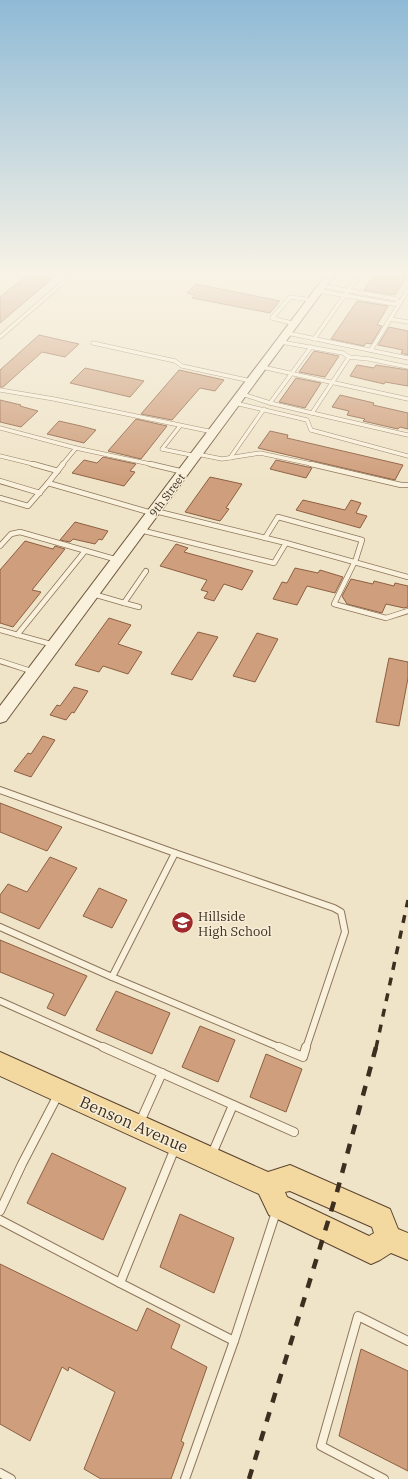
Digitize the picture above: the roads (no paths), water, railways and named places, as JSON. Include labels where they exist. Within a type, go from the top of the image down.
[{"type":"main road","name":"Benson Avenue","points":[[0,1064],[211,1158],[273,1196],[371,1251],[398,1242],[381,1218],[290,1178],[273,1196]]},
{"type":"street","name":"9th Street","points":[[0,717],[282,341]]},
{"type":"lane","points":[[301,341],[311,347],[343,353],[349,357],[369,359],[408,367]]},
{"type":"lane","points":[[324,341],[408,358]]},
{"type":"lane","points":[[371,350],[377,341]]},
{"type":"lane","points":[[93,343],[175,361],[182,366],[252,381]]},
{"type":"lane","points":[[270,403],[311,347]]},
{"type":"lane","points":[[312,413],[349,357]]},
{"type":"lane","points":[[262,367],[408,399]]},
{"type":"lane","points":[[0,390],[61,399],[213,432]]},
{"type":"lane","points":[[239,399],[270,403],[408,435]]},
{"type":"lane","points":[[239,399],[264,410],[307,420],[312,430],[408,456]]},
{"type":"lane","points":[[230,458],[264,410]]},
{"type":"lane","points":[[180,426],[162,449],[222,459],[260,453],[401,486],[408,486]]},
{"type":"lane","points":[[0,428],[76,448],[184,472]]},
{"type":"lane","points":[[0,498],[28,506],[76,448]]},
{"type":"lane","points":[[0,456],[58,471]]},
{"type":"lane","points":[[0,481],[40,492]]},
{"type":"lane","points":[[48,483],[109,502],[286,543],[408,577]]},
{"type":"lane","points":[[265,538],[278,517],[362,540],[354,562],[334,604],[386,618],[408,611]]},
{"type":"lane","points":[[140,530],[274,563],[286,543]]},
{"type":"lane","points":[[0,546],[11,534],[20,532],[118,560]]},
{"type":"lane","points":[[17,635],[85,551]]},
{"type":"lane","points":[[124,603],[146,571]]},
{"type":"lane","points":[[93,594],[139,608]]},
{"type":"lane","points":[[0,630],[54,645]]},
{"type":"lane","points":[[0,662],[34,672]]},
{"type":"lane","points":[[0,790],[334,908],[341,912],[345,932],[304,1057],[112,977],[0,927]]},
{"type":"lane","points":[[112,977],[176,853]]},
{"type":"lane","points":[[0,1001],[294,1132]]},
{"type":"lane","points":[[138,1126],[162,1073]]},
{"type":"lane","points":[[0,1211],[22,1164],[60,1091]]},
{"type":"lane","points":[[211,1158],[233,1104]]},
{"type":"lane","points":[[120,1283],[177,1143]]},
{"type":"lane","points":[[185,1479],[234,1341],[273,1196]]},
{"type":"lane","points":[[0,1220],[234,1341]]},
{"type":"lane","points":[[384,1479],[321,1446],[358,1316],[408,1341]]},
{"type":"lane","points":[[0,1473],[11,1479]]},
{"type":"railway","points":[[376,1048],[408,900]]},
{"type":"railway","points":[[249,1479],[337,1192],[376,1047]]},
{"type":"place","name":"Hillside High School","points":[[182,923]]}]
